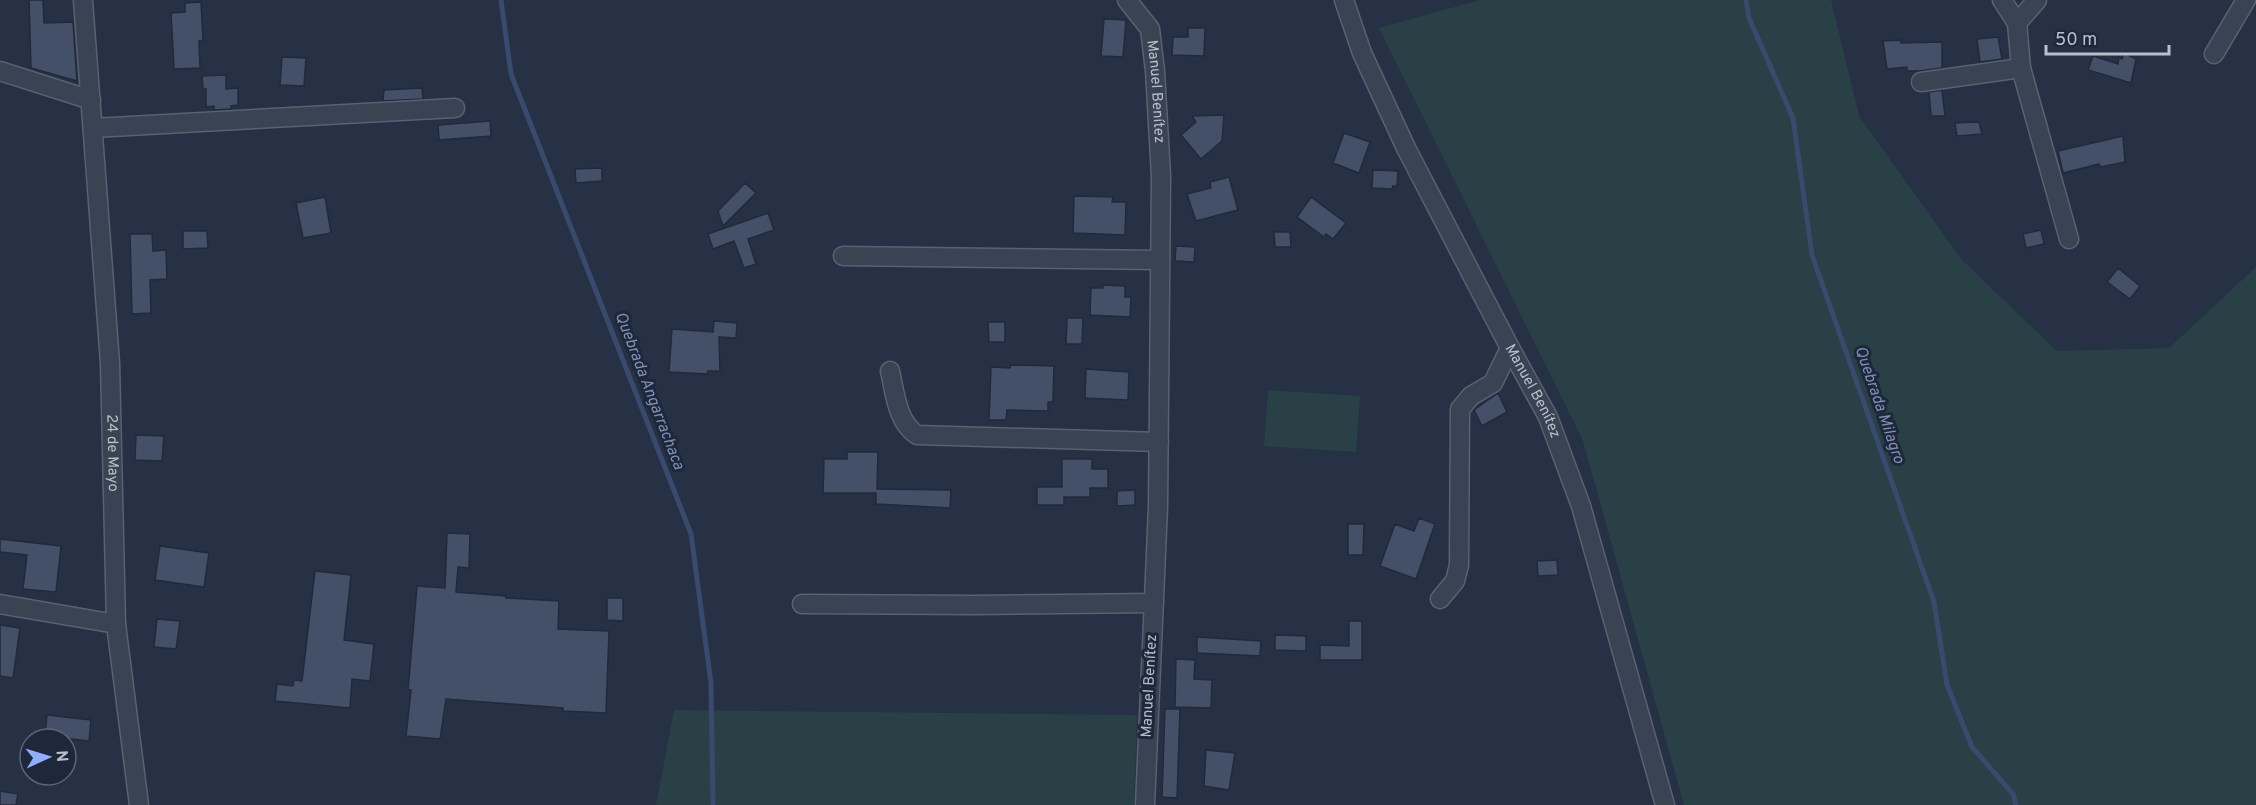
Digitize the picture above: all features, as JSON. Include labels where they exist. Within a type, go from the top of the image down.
[{"type":"street","name":"24 de Mayo","points":[[83,0],[110,363],[116,624],[139,805]]},
{"type":"street","name":"Manuel Benítez","points":[[1127,0],[1150,29],[1155,71],[1161,176],[1159,442],[1144,805]]},
{"type":"street","name":"Manuel Benítez","points":[[1344,0],[1362,52],[1406,148],[1548,417],[1581,506],[1665,805]]},
{"type":"street","points":[[2002,0],[2017,23],[2021,68],[2069,239]]},
{"type":"street","points":[[2017,23],[2037,0]]},
{"type":"street","points":[[2214,54],[2246,0]]},
{"type":"street","points":[[1921,82],[2021,68]]},
{"type":"street","points":[[0,71],[91,100]]},
{"type":"street","points":[[93,128],[455,108]]},
{"type":"street","points":[[843,256],[1161,260]]},
{"type":"street","points":[[1440,599],[1455,581],[1459,565],[1460,410],[1471,396],[1492,383],[1510,348]]},
{"type":"street","points":[[890,371],[903,422],[917,435],[1159,442]]},
{"type":"street","points":[[802,604],[1154,603]]},
{"type":"street","points":[[0,604],[116,624]]},
{"type":"green space","points":[[1480,0],[1831,0],[1859,116],[1961,259],[2057,351],[2169,348],[2256,267],[2256,805],[1684,805],[1583,441],[1379,28]]},
{"type":"green space","points":[[1268,390],[1360,396],[1356,452],[1264,446]]},
{"type":"green space","points":[[674,710],[1137,715],[1134,805],[656,805]]},
{"type":"building","points":[[29,0],[43,0],[44,23],[73,22],[77,81],[31,68]]},
{"type":"building","points":[[201,2],[203,41],[199,41],[200,68],[174,69],[171,13],[185,12],[185,3]]},
{"type":"building","points":[[1104,19],[1126,20],[1123,57],[1101,56]]},
{"type":"building","points":[[1188,28],[1205,28],[1204,56],[1172,55],[1173,37],[1188,37]]},
{"type":"building","points":[[1998,37],[2002,59],[1980,62],[1977,39]]},
{"type":"building","points":[[1901,40],[1901,43],[1942,42],[1942,68],[1919,71],[1907,71],[1907,67],[1887,69],[1883,41]]},
{"type":"building","points":[[2124,53],[2136,59],[2131,83],[2088,70],[2093,56],[2118,64],[2119,57],[2122,59]]},
{"type":"building","points":[[282,57],[306,58],[304,86],[280,85]]},
{"type":"building","points":[[226,75],[226,89],[238,88],[238,105],[231,106],[231,109],[214,110],[214,106],[206,107],[206,89],[203,89],[202,76]]},
{"type":"building","points":[[422,88],[423,99],[383,101],[384,90]]},
{"type":"building","points":[[1942,90],[1945,116],[1931,116],[1929,92]]},
{"type":"building","points":[[1224,115],[1222,141],[1201,159],[1181,135],[1196,122],[1192,116]]},
{"type":"building","points":[[490,121],[491,136],[439,140],[438,125]]},
{"type":"building","points":[[1979,122],[1982,134],[1957,136],[1955,123]]},
{"type":"building","points":[[1344,133],[1370,142],[1359,173],[1333,163]]},
{"type":"building","points":[[2123,136],[2125,162],[2100,167],[2099,164],[2063,173],[2058,151]]},
{"type":"building","points":[[602,168],[602,181],[576,183],[575,169]]},
{"type":"building","points":[[1373,170],[1398,171],[1397,186],[1393,186],[1392,189],[1372,188]]},
{"type":"building","points":[[1229,177],[1238,210],[1196,221],[1187,194],[1211,188],[1210,182]]},
{"type":"building","points":[[745,183],[756,193],[723,226],[718,211]]},
{"type":"building","points":[[1074,196],[1113,197],[1112,202],[1126,202],[1125,235],[1073,233]]},
{"type":"building","points":[[325,197],[331,233],[303,238],[296,203]]},
{"type":"building","points":[[1311,197],[1346,223],[1333,239],[1326,234],[1324,237],[1297,217]]},
{"type":"building","points":[[768,213],[774,230],[748,239],[756,264],[744,268],[734,241],[713,249],[708,234]]},
{"type":"building","points":[[2041,230],[2044,244],[2026,248],[2023,234]]},
{"type":"building","points":[[183,231],[207,231],[208,248],[183,249]]},
{"type":"building","points":[[1274,232],[1290,232],[1291,247],[1275,247]]},
{"type":"building","points":[[130,234],[152,234],[153,251],[166,250],[167,279],[150,280],[151,313],[132,314]]},
{"type":"building","points":[[1176,246],[1195,247],[1194,262],[1175,261]]},
{"type":"building","points":[[2118,268],[2140,286],[2130,299],[2107,282]]},
{"type":"building","points":[[1103,285],[1125,286],[1125,297],[1131,297],[1130,317],[1090,315],[1091,288],[1103,288]]},
{"type":"building","points":[[1067,318],[1083,318],[1082,344],[1066,344]]},
{"type":"building","points":[[714,321],[737,323],[736,338],[719,337],[720,371],[708,371],[707,374],[669,372],[672,329],[713,332]]},
{"type":"building","points":[[988,322],[1005,322],[1005,342],[989,342]]},
{"type":"building","points":[[1011,365],[1054,366],[1053,402],[1048,402],[1048,411],[1007,410],[1006,420],[989,420],[991,367],[1010,368]]},
{"type":"building","points":[[1086,369],[1129,372],[1128,400],[1085,398]]},
{"type":"building","points":[[1498,393],[1507,412],[1482,426],[1474,410]]},
{"type":"building","points":[[136,435],[164,436],[162,461],[135,460]]},
{"type":"building","points":[[847,452],[878,452],[877,489],[951,490],[950,508],[876,504],[876,493],[823,493],[824,459],[847,459]]},
{"type":"building","points":[[1062,459],[1092,459],[1092,469],[1108,469],[1108,488],[1090,488],[1090,497],[1064,497],[1064,505],[1037,505],[1037,487],[1062,487]]},
{"type":"building","points":[[1135,490],[1135,505],[1117,506],[1117,491]]},
{"type":"building","points":[[1419,518],[1435,524],[1416,579],[1380,566],[1395,524],[1414,531]]},
{"type":"building","points":[[1348,524],[1364,524],[1363,555],[1348,555]]},
{"type":"building","points":[[447,533],[470,534],[469,568],[458,567],[456,592],[559,601],[558,629],[609,631],[606,713],[446,699],[440,739],[406,736],[417,586],[445,588]]},
{"type":"building","points":[[0,539],[61,546],[56,592],[23,589],[27,555],[0,552]]},
{"type":"building","points":[[160,546],[209,553],[204,587],[155,580]]},
{"type":"building","points":[[1557,560],[1558,575],[1538,576],[1537,561]]},
{"type":"building","points":[[315,571],[351,575],[344,640],[374,644],[370,681],[352,679],[350,708],[275,701],[277,684],[293,686],[294,680],[302,681]]},
{"type":"building","points":[[607,598],[623,598],[623,621],[607,620]]},
{"type":"building","points":[[157,619],[180,621],[176,649],[154,647]]},
{"type":"building","points":[[1349,621],[1362,621],[1362,660],[1320,660],[1320,645],[1349,646]]},
{"type":"building","points":[[0,625],[20,628],[13,678],[0,676]]},
{"type":"building","points":[[1275,635],[1306,636],[1306,651],[1275,650]]},
{"type":"building","points":[[1197,637],[1261,641],[1260,656],[1197,653]]},
{"type":"building","points":[[1176,659],[1195,660],[1194,679],[1212,680],[1211,708],[1175,707]]},
{"type":"building","points":[[1165,709],[1180,709],[1177,798],[1162,797]]},
{"type":"building","points":[[47,715],[91,720],[89,741],[78,740],[78,727],[46,727]]},
{"type":"building","points":[[1206,750],[1235,753],[1229,790],[1204,786]]},
{"type":"building","points":[[0,791],[18,794],[16,805],[0,805]]},
{"type":"waterway","name":"Quebrada Angarrachaca","points":[[501,0],[511,74],[691,534],[711,683],[713,805]]},
{"type":"waterway","name":"Quebrada Milagro","points":[[1746,0],[1749,18],[1793,118],[1812,255],[1934,602],[1947,685],[1972,747],[2013,794],[2016,805]]}]
